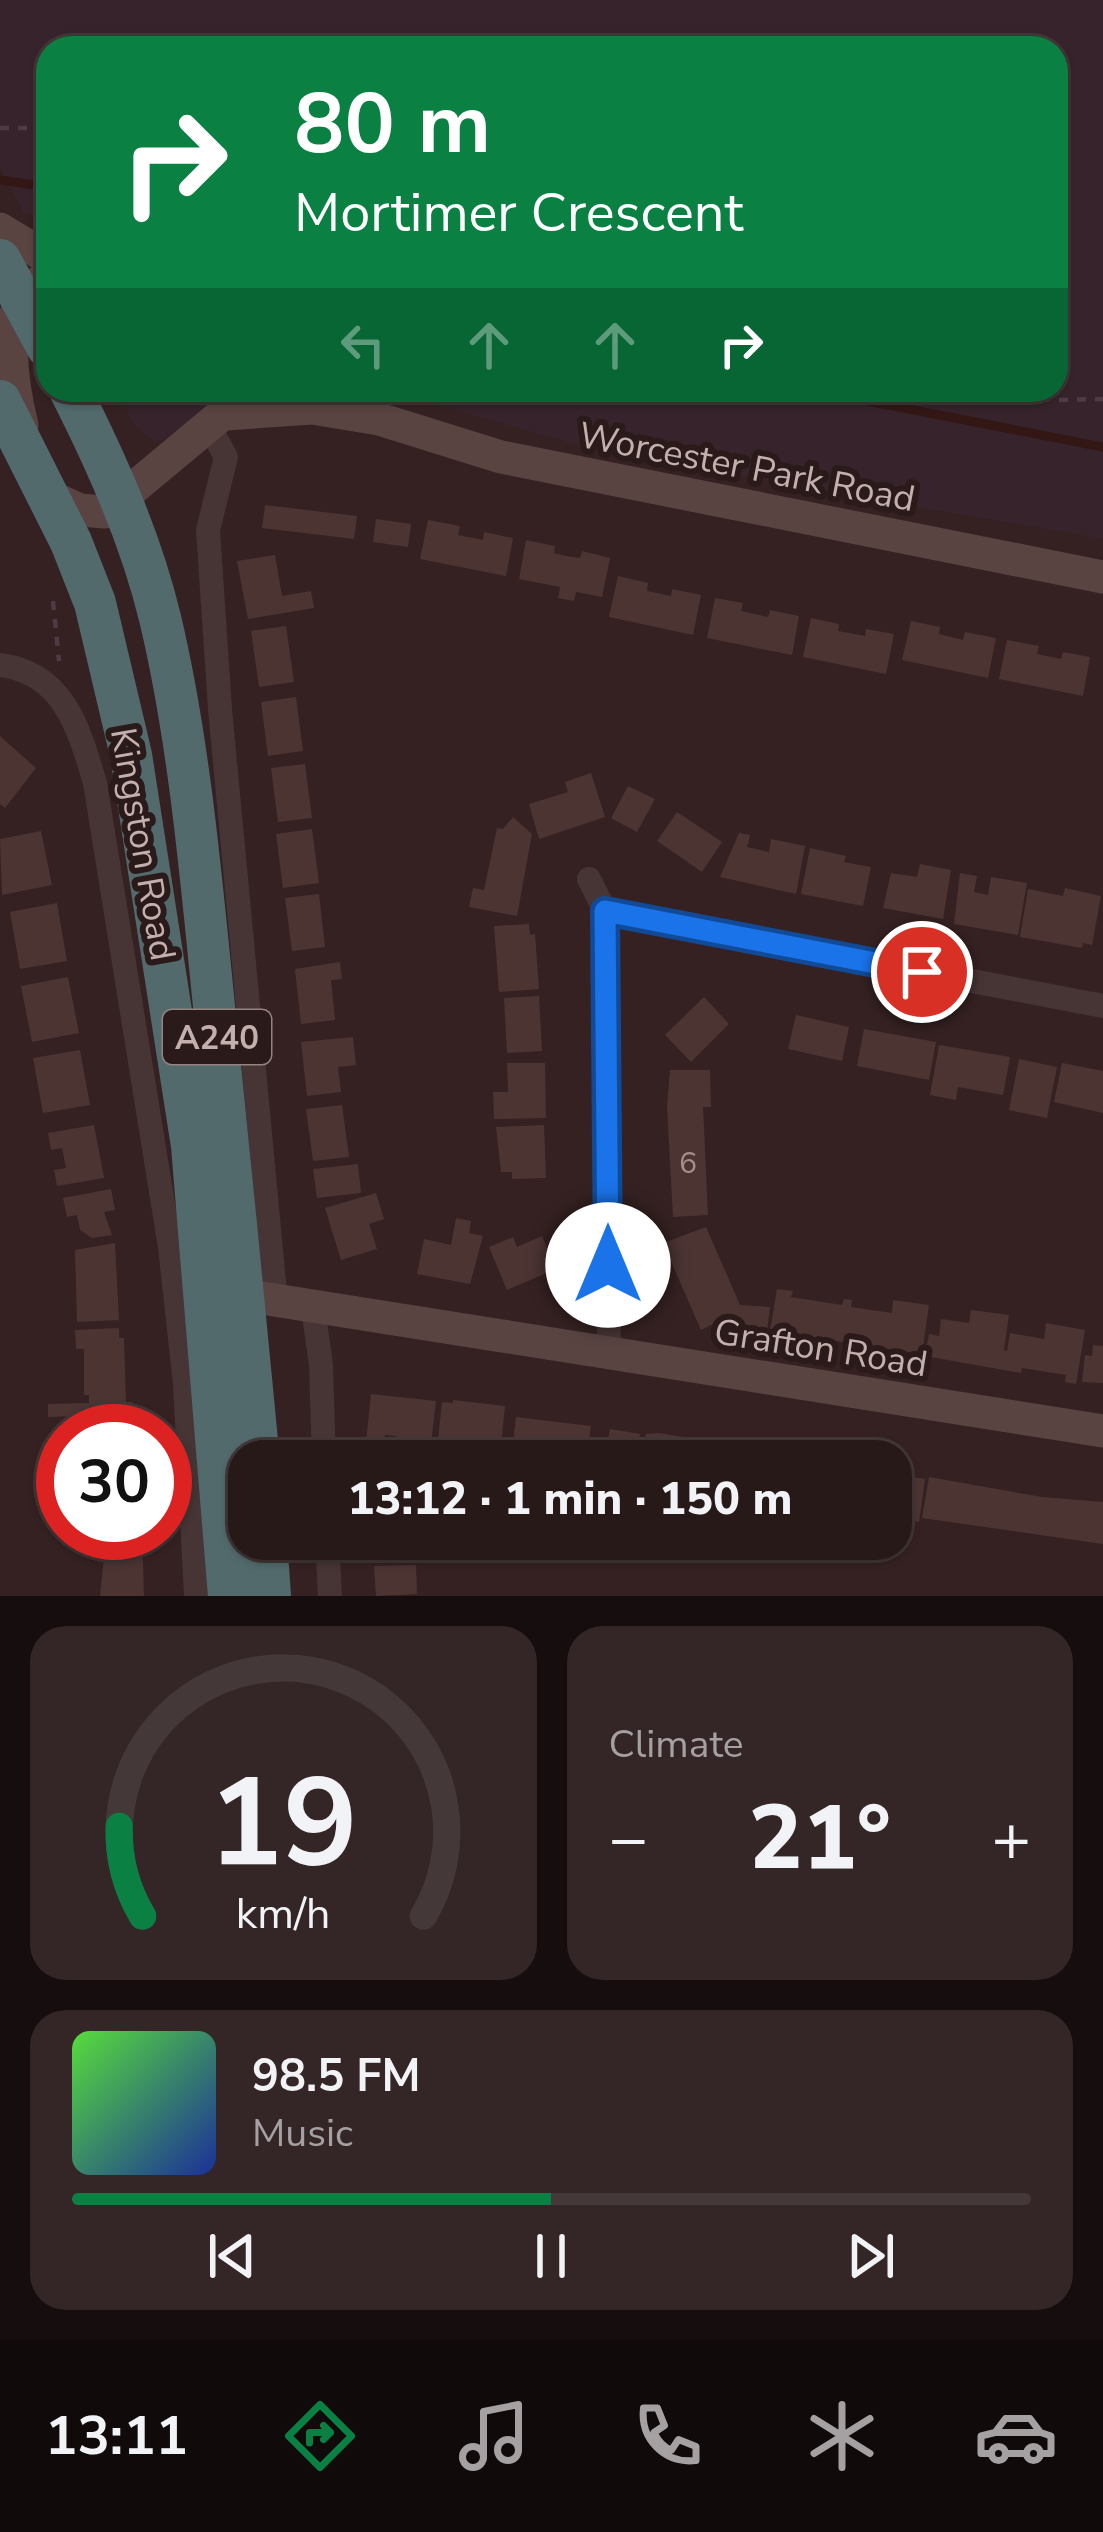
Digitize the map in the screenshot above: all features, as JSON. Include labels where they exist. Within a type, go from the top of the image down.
[{"type":"highway","points":[[22,275],[36,314]]},
{"type":"highway","name":"Kingston Road","points":[[0,401],[95,603],[131,755],[192,1147],[229,1596]]},
{"type":"highway","name":"Kingston Road","points":[[76,402],[121,501],[159,614],[174,683],[260,1299],[259,1440]]},
{"type":"highway","points":[[267,1560],[270,1596]]},
{"type":"main road","points":[[0,230],[36,251]]},
{"type":"main road","points":[[22,275],[2,306],[1,333],[40,479],[64,505],[105,512],[227,410],[312,408],[379,419]]},
{"type":"main road","points":[[349,402],[379,419]]},
{"type":"main road","name":"Worcester Park Road","points":[[379,419],[501,457],[1103,578]]},
{"type":"main road","name":"Grafton Road","points":[[260,1299],[1103,1431]]},
{"type":"street","points":[[227,410],[226,458],[208,530],[260,1299]]},
{"type":"street","points":[[0,665],[38,676],[56,690],[80,733],[95,783],[148,1094],[185,1384],[196,1596]]},
{"type":"street","points":[[590,880],[605,911],[609,1353]]},
{"type":"street","points":[[605,911],[1103,1006]]},
{"type":"street","points":[[313,1308],[323,1440]]},
{"type":"street","points":[[328,1560],[330,1596]]},
{"type":"path","points":[[0,128],[36,128]]},
{"type":"path","points":[[1068,400],[1103,399]]},
{"type":"path","points":[[52,592],[61,652],[56,690]]},
{"type":"shaded area","points":[[0,0],[1103,0],[1103,539],[605,453],[428,402],[1068,402],[1068,36],[36,36],[36,218],[23,212],[0,167]]},
{"type":"shaded area","points":[[122,402],[210,402],[176,434],[155,443],[135,426]]},
{"type":"building","points":[[265,505],[357,516],[354,539],[262,528]]},
{"type":"building","points":[[376,519],[411,524],[408,547],[373,542]]},
{"type":"building","points":[[428,520],[460,526],[458,535],[483,540],[484,532],[513,538],[506,576],[420,559]]},
{"type":"building","points":[[526,540],[555,546],[554,553],[566,556],[580,558],[582,551],[610,558],[602,597],[576,592],[574,601],[558,598],[560,587],[519,579]]},
{"type":"building","points":[[275,555],[282,596],[311,591],[314,608],[248,619],[237,561]]},
{"type":"building","points":[[618,576],[648,583],[647,591],[671,596],[672,589],[701,595],[693,635],[609,617]]},
{"type":"building","points":[[715,598],[743,603],[741,611],[768,617],[770,610],[799,616],[792,655],[707,638]]},
{"type":"building","points":[[811,618],[839,624],[838,631],[894,634],[886,674],[803,657]]},
{"type":"building","points":[[911,621],[940,627],[939,634],[963,640],[965,632],[996,638],[988,678],[902,660]]},
{"type":"building","points":[[286,626],[294,682],[259,687],[251,631]]},
{"type":"building","points":[[1007,640],[1039,646],[1037,654],[1061,659],[1063,652],[1090,657],[1083,696],[999,679]]},
{"type":"building","points":[[296,697],[303,751],[268,756],[261,702]]},
{"type":"building","points":[[0,736],[36,768],[5,808],[0,804]]},
{"type":"building","points":[[305,764],[312,818],[278,822],[271,768]]},
{"type":"building","points":[[591,773],[605,817],[539,839],[529,804],[568,792],[565,782]]},
{"type":"building","points":[[628,786],[655,799],[637,832],[611,818]]},
{"type":"building","points":[[677,812],[722,842],[702,872],[657,841]]},
{"type":"building","points":[[513,817],[532,834],[517,916],[469,907],[473,888],[484,890],[497,828],[503,829]]},
{"type":"building","points":[[312,829],[319,883],[283,888],[276,834]]},
{"type":"building","points":[[41,831],[52,885],[2,895],[0,839]]},
{"type":"building","points":[[739,833],[750,835],[747,847],[769,852],[771,839],[805,846],[796,894],[720,877]]},
{"type":"building","points":[[810,848],[871,867],[863,906],[801,894]]},
{"type":"building","points":[[920,864],[951,870],[943,919],[883,908],[891,873],[917,877]]},
{"type":"building","points":[[960,873],[977,876],[974,892],[988,895],[991,877],[1027,883],[1018,935],[954,924]]},
{"type":"building","points":[[1065,888],[1101,896],[1092,945],[1083,943],[1082,948],[1020,937],[1028,889],[1063,896]]},
{"type":"building","points":[[319,894],[325,947],[292,951],[285,898]]},
{"type":"building","points":[[57,903],[67,961],[20,969],[10,912]]},
{"type":"building","points":[[529,924],[530,935],[535,934],[539,989],[499,992],[494,926]]},
{"type":"building","points":[[340,962],[342,979],[331,980],[335,1020],[301,1024],[295,969]]},
{"type":"building","points":[[68,977],[79,1033],[32,1042],[21,986]]},
{"type":"building","points":[[539,996],[542,1051],[507,1053],[504,998]]},
{"type":"building","points":[[704,997],[729,1024],[691,1062],[665,1035]]},
{"type":"building","points":[[796,1015],[849,1027],[842,1061],[788,1049]]},
{"type":"building","points":[[864,1029],[936,1042],[929,1080],[857,1066]]},
{"type":"building","points":[[353,1037],[356,1065],[338,1067],[341,1092],[307,1096],[301,1042]]},
{"type":"building","points":[[939,1045],[1010,1057],[1003,1095],[958,1087],[956,1100],[930,1095]]},
{"type":"building","points":[[80,1050],[90,1105],[43,1113],[33,1058]]},
{"type":"building","points":[[1019,1059],[1057,1067],[1047,1118],[1009,1110]]},
{"type":"building","points":[[507,1063],[545,1063],[546,1118],[494,1119],[493,1092],[508,1092]]},
{"type":"building","points":[[1062,1063],[1103,1071],[1103,1113],[1054,1102]]},
{"type":"building","points":[[670,1070],[710,1070],[711,1107],[703,1107],[708,1215],[673,1217],[667,1107]]},
{"type":"building","points":[[342,1105],[349,1157],[313,1161],[306,1109]]},
{"type":"building","points":[[94,1125],[104,1178],[57,1186],[54,1170],[66,1168],[62,1148],[51,1150],[48,1133]]},
{"type":"building","points":[[544,1125],[546,1178],[512,1179],[512,1172],[501,1172],[496,1127]]},
{"type":"building","points":[[358,1164],[361,1193],[317,1198],[313,1169]]},
{"type":"building","points":[[111,1189],[115,1210],[104,1212],[112,1235],[92,1238],[80,1230],[77,1215],[67,1217],[63,1198]]},
{"type":"building","points":[[376,1193],[384,1219],[369,1224],[377,1249],[341,1260],[325,1208]]},
{"type":"building","points":[[456,1218],[471,1221],[469,1233],[483,1236],[470,1284],[417,1274],[424,1239],[451,1245]]},
{"type":"building","points":[[706,1227],[740,1305],[770,1307],[767,1331],[735,1328],[729,1316],[701,1330],[663,1243]]},
{"type":"building","points":[[542,1236],[556,1269],[507,1290],[489,1247],[513,1237],[517,1247]]},
{"type":"building","points":[[115,1243],[119,1320],[77,1322],[75,1250]]},
{"type":"building","points":[[777,1289],[793,1291],[791,1297],[842,1305],[844,1299],[852,1300],[851,1307],[892,1313],[893,1300],[929,1305],[922,1354],[770,1331]]},
{"type":"building","points":[[971,1310],[1009,1315],[1007,1351],[1010,1333],[1044,1339],[1046,1323],[1085,1330],[1076,1384],[1065,1382],[1066,1375],[1022,1368],[1021,1373],[925,1356],[929,1334],[939,1336],[941,1319],[969,1323]]},
{"type":"building","points":[[119,1328],[119,1338],[124,1338],[126,1402],[133,1404],[48,1404],[89,1403],[89,1395],[84,1395],[84,1349],[76,1349],[75,1330]]},
{"type":"building","points":[[1093,1345],[1103,1346],[1103,1383],[1082,1382],[1085,1355],[1092,1356]]},
{"type":"building","points":[[371,1394],[436,1401],[432,1440],[396,1440],[396,1436],[385,1435],[384,1440],[366,1440]]},
{"type":"building","points":[[442,1402],[505,1406],[502,1440],[438,1440]]},
{"type":"building","points":[[516,1417],[591,1426],[589,1440],[513,1440]]},
{"type":"building","points":[[610,1429],[640,1434],[639,1440],[608,1440]]},
{"type":"building","points":[[659,1433],[702,1440],[645,1440],[646,1434]]},
{"type":"building","points":[[912,1477],[925,1479],[919,1522],[912,1521]]},
{"type":"building","points":[[929,1477],[1042,1497],[1103,1502],[1103,1544],[922,1518]]},
{"type":"building","points":[[104,1560],[143,1560],[144,1596],[100,1596]]},
{"type":"building","points":[[416,1565],[417,1594],[376,1596],[374,1566]]},
{"type":"waterway","points":[[0,180],[36,185]]},
{"type":"waterway","points":[[872,402],[1103,447]]},
{"type":"route","points":[[608,1265],[605,911],[922,972]]}]
